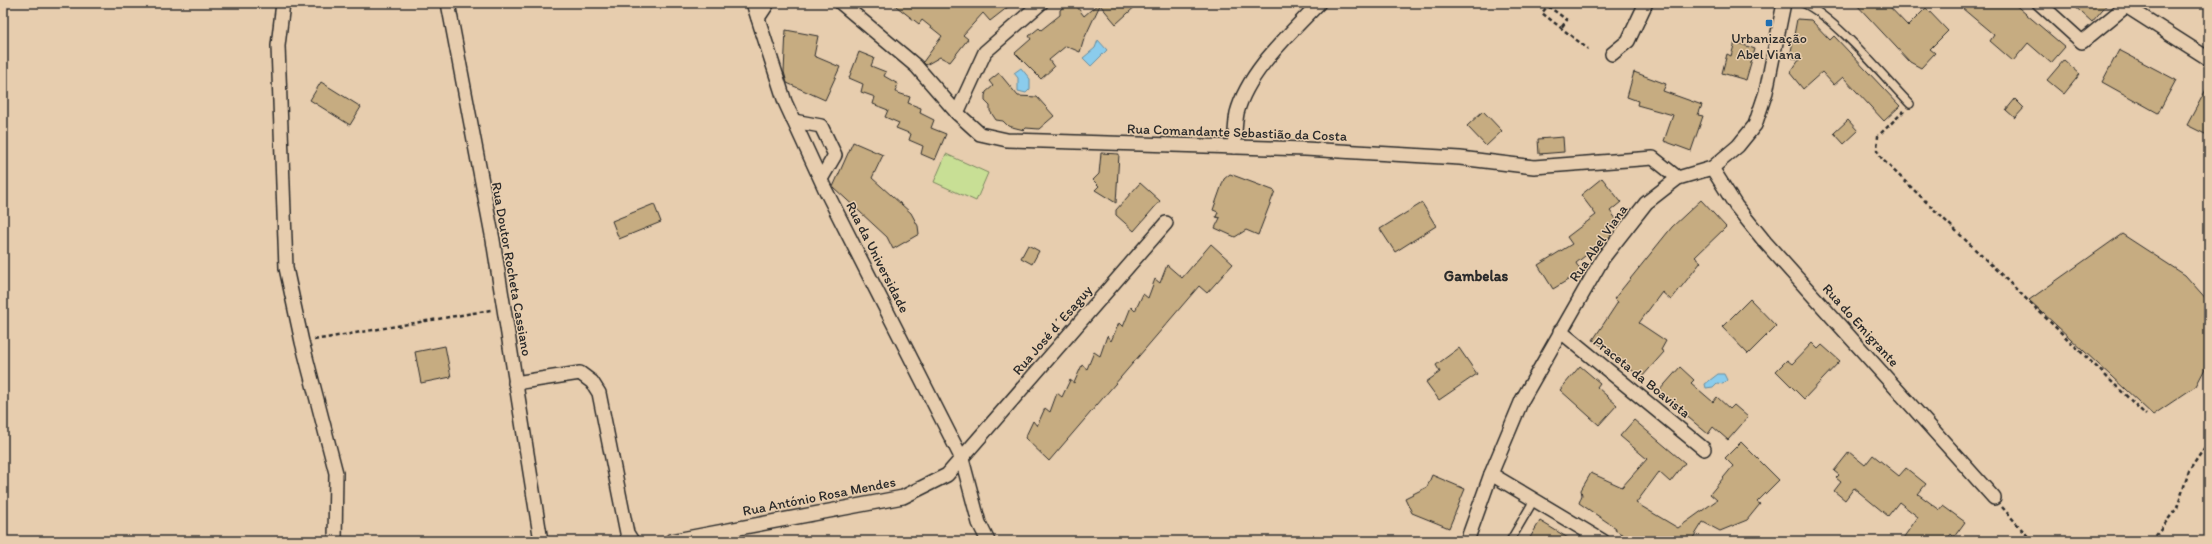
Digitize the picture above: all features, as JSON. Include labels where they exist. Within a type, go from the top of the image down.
[{"type":"street","points":[[283,3],[278,46],[286,268],[302,342],[336,473],[335,541]]},
{"type":"street","name":"Rua Doutor Rocheta Cassiano","points":[[448,3],[504,308],[515,383],[542,541]]},
{"type":"street","name":"Rua da Universidade","points":[[753,3],[785,102],[821,179],[962,459],[979,523],[988,541]]},
{"type":"street","points":[[758,18],[768,3]]},
{"type":"street","name":"Rua Comandante Sebastião da Costa","points":[[841,3],[916,66],[957,113],[980,134],[1007,140],[1305,149],[1460,158],[1534,167],[1653,158],[1678,178]]},
{"type":"street","points":[[957,113],[985,52],[1041,3]]},
{"type":"street","points":[[1234,147],[1237,114],[1247,88],[1274,50],[1319,3]]},
{"type":"street","points":[[1612,54],[1628,41],[1646,3]]},
{"type":"street","name":"Rua Abel Viana","points":[[1468,541],[1491,474],[1522,400],[1603,258],[1646,203],[1678,178],[1712,168],[1738,146],[1755,125],[1766,92],[1784,3]]},
{"type":"street","points":[[2039,3],[2082,42],[2126,6],[2209,59]]},
{"type":"street","points":[[794,121],[821,126],[835,155],[821,179]]},
{"type":"street","name":"Rua do Emigrante","points":[[1712,168],[1736,206],[1765,242],[1994,498]]},
{"type":"street","name":"Rua José d´Esaguy","points":[[962,459],[1166,223]]},
{"type":"street","name":"Praceta da Boavista","points":[[1560,331],[1704,448]]},
{"type":"street","points":[[515,383],[580,373],[592,382],[599,393],[627,534],[632,541]]},
{"type":"street","name":"Rua António Rosa Mendes","points":[[671,541],[903,497],[947,475],[962,459]]},
{"type":"street","points":[[1491,474],[1602,541]]},
{"type":"street","name":"Rua da Universidade","points":[[978,541],[979,523]]},
{"type":"lane","points":[[1803,3],[1812,7],[1848,39],[1910,104]]},
{"type":"lane","points":[[1510,541],[1534,500]]},
{"type":"path","points":[[1550,3],[1542,13],[1588,49]]},
{"type":"path","points":[[1548,6],[1567,20],[1561,28]]},
{"type":"path","points":[[1910,104],[1878,136],[1877,150],[1882,158],[2146,415]]},
{"type":"path","points":[[302,342],[504,308]]},
{"type":"path","points":[[2151,541],[2177,508],[2189,471],[2209,441]]},
{"type":"path","points":[[1994,498],[2032,541]]},
{"type":"green space","points":[[946,154],[988,173],[976,201],[934,182]]},
{"type":"water","points":[[1098,40],[1107,50],[1091,66],[1083,58],[1095,48]]},
{"type":"water","points":[[1021,68],[1030,79],[1030,89],[1026,93],[1018,91],[1018,78],[1014,73]]},
{"type":"water","points":[[1718,374],[1724,374],[1727,380],[1723,384],[1717,383],[1713,387],[1706,388],[1705,384]]},
{"type":"building","points":[[892,3],[1013,3],[990,21],[983,13],[963,35],[968,39],[950,62],[940,57],[926,65],[923,62],[942,36],[922,20],[919,24]]},
{"type":"building","points":[[1074,3],[1084,16],[1099,3],[1139,3],[1116,24],[1100,5],[1084,39],[1080,52],[1066,46],[1049,60],[1054,67],[1041,79],[1015,53],[1031,39],[1029,36],[1039,28],[1041,30],[1060,15],[1060,10],[1067,4],[1069,6]]},
{"type":"building","points":[[1855,3],[1886,3],[1908,26],[1926,8],[1948,31],[1930,49],[1935,53],[1921,68],[1910,62]]},
{"type":"building","points":[[1956,3],[2013,3],[2065,47],[2051,63],[2028,43],[2013,61],[1990,41],[1994,35]]},
{"type":"building","points":[[2071,3],[2108,3],[2092,22]]},
{"type":"building","points":[[1797,19],[1811,20],[1830,40],[1834,36],[1900,106],[1884,121],[1843,77],[1834,85],[1822,72],[1803,89],[1790,73],[1799,60],[1790,57]]},
{"type":"building","points":[[786,30],[818,36],[814,56],[840,67],[825,100],[787,83],[784,72]]},
{"type":"building","points":[[1735,42],[1755,49],[1746,80],[1722,73],[1727,54],[1731,56]]},
{"type":"building","points":[[2119,50],[2176,80],[2158,113],[2102,82]]},
{"type":"building","points":[[859,52],[874,58],[871,66],[886,72],[884,76],[898,84],[895,92],[910,97],[908,103],[921,108],[920,113],[934,120],[931,128],[946,134],[935,160],[921,154],[923,146],[909,140],[911,134],[896,128],[899,123],[885,117],[888,110],[873,104],[875,97],[861,92],[863,84],[849,78]]},
{"type":"building","points":[[2064,60],[2080,74],[2064,94],[2047,80]]},
{"type":"building","points":[[1634,72],[1666,84],[1663,91],[1702,105],[1698,115],[1703,116],[1691,151],[1664,141],[1673,115],[1637,105],[1638,101],[1627,97]]},
{"type":"building","points":[[999,73],[1018,96],[1037,97],[1054,116],[1039,129],[1026,128],[1024,130],[1008,126],[1003,121],[996,120],[990,111],[990,106],[985,101],[985,96],[986,92],[993,86],[989,81]]},
{"type":"building","points":[[321,82],[361,107],[350,125],[310,100]]},
{"type":"building","points":[[2209,84],[2209,136],[2187,125]]},
{"type":"building","points":[[2015,99],[2024,108],[2015,118],[2006,110]]},
{"type":"building","points":[[1483,111],[1502,131],[1486,146],[1467,126]]},
{"type":"building","points":[[1848,120],[1858,131],[1844,144],[1834,133]]},
{"type":"building","points":[[1563,137],[1564,152],[1539,154],[1538,139]]},
{"type":"building","points":[[853,142],[883,155],[872,178],[911,213],[918,226],[919,234],[893,249],[887,237],[833,187]]},
{"type":"building","points":[[1101,153],[1119,154],[1116,203],[1095,190],[1099,186],[1093,180],[1099,174]]},
{"type":"building","points":[[1230,174],[1275,191],[1258,235],[1246,230],[1235,237],[1215,228],[1220,218],[1216,217],[1218,212],[1213,210],[1224,179]]},
{"type":"building","points":[[1602,178],[1621,202],[1610,211],[1617,220],[1606,228],[1611,235],[1600,249],[1598,246],[1576,263],[1581,272],[1553,289],[1538,265],[1572,244],[1567,237],[1596,215],[1581,195]]},
{"type":"building","points":[[1140,183],[1160,201],[1134,231],[1116,215],[1116,210]]},
{"type":"building","points":[[1701,200],[1726,227],[1695,257],[1701,262],[1671,300],[1662,292],[1639,323],[1666,341],[1661,350],[1664,352],[1642,377],[1618,361],[1620,358],[1593,340],[1618,302],[1614,299],[1672,227]]},
{"type":"building","points":[[1422,203],[1436,226],[1395,252],[1380,229]]},
{"type":"building","points":[[654,204],[661,222],[619,239],[612,221]]},
{"type":"building","points":[[2122,234],[2185,275],[2209,302],[2209,361],[2196,386],[2153,415],[2029,300]]},
{"type":"building","points":[[1211,244],[1233,264],[1207,293],[1199,286],[1049,461],[1025,438],[1033,421],[1037,426],[1045,408],[1050,412],[1057,393],[1062,397],[1070,380],[1074,383],[1082,365],[1087,369],[1094,352],[1100,356],[1107,336],[1111,341],[1119,323],[1123,327],[1131,307],[1135,311],[1143,294],[1148,298],[1155,279],[1160,283],[1167,265],[1182,278]]},
{"type":"building","points":[[1028,245],[1039,251],[1032,264],[1021,258]]},
{"type":"building","points":[[1750,299],[1776,326],[1748,354],[1722,327]]},
{"type":"building","points":[[1812,343],[1818,349],[1822,345],[1840,361],[1804,399],[1776,371],[1787,360],[1792,364]]},
{"type":"building","points":[[445,346],[451,377],[421,383],[415,352]]},
{"type":"building","points":[[1459,348],[1477,374],[1439,400],[1426,382],[1440,372],[1436,365]]},
{"type":"building","points":[[1580,366],[1600,383],[1597,387],[1617,405],[1599,425],[1560,390]]},
{"type":"building","points":[[1680,367],[1694,380],[1691,383],[1713,402],[1717,397],[1730,409],[1734,405],[1748,417],[1728,440],[1713,427],[1708,434],[1658,392]]},
{"type":"building","points":[[1634,420],[1685,463],[1670,482],[1659,472],[1636,503],[1678,528],[1717,500],[1710,494],[1733,466],[1725,458],[1741,442],[1779,480],[1757,502],[1760,504],[1747,520],[1720,531],[1703,522],[1693,538],[1697,541],[1633,541],[1615,530],[1616,528],[1579,503],[1582,495],[1581,490],[1591,473],[1622,487],[1647,459],[1620,436]]},
{"type":"building","points":[[1849,452],[1865,465],[1873,455],[1899,476],[1906,468],[1926,484],[1918,494],[1940,510],[1943,506],[1965,522],[1954,537],[1951,534],[1946,541],[1901,541],[1918,517],[1899,502],[1888,516],[1854,488],[1845,500],[1834,491],[1841,482],[1836,478],[1839,475],[1834,471]]},
{"type":"building","points":[[1432,475],[1465,489],[1449,528],[1412,513],[1405,498],[1427,487]]},
{"type":"building","points":[[1540,521],[1573,541],[1528,541]]},
{"type":"place","name":"Urbanização Abel Viana","points":[[1769,23]]},
{"type":"district","name":"Gambelas","points":[[1476,276]]}]
